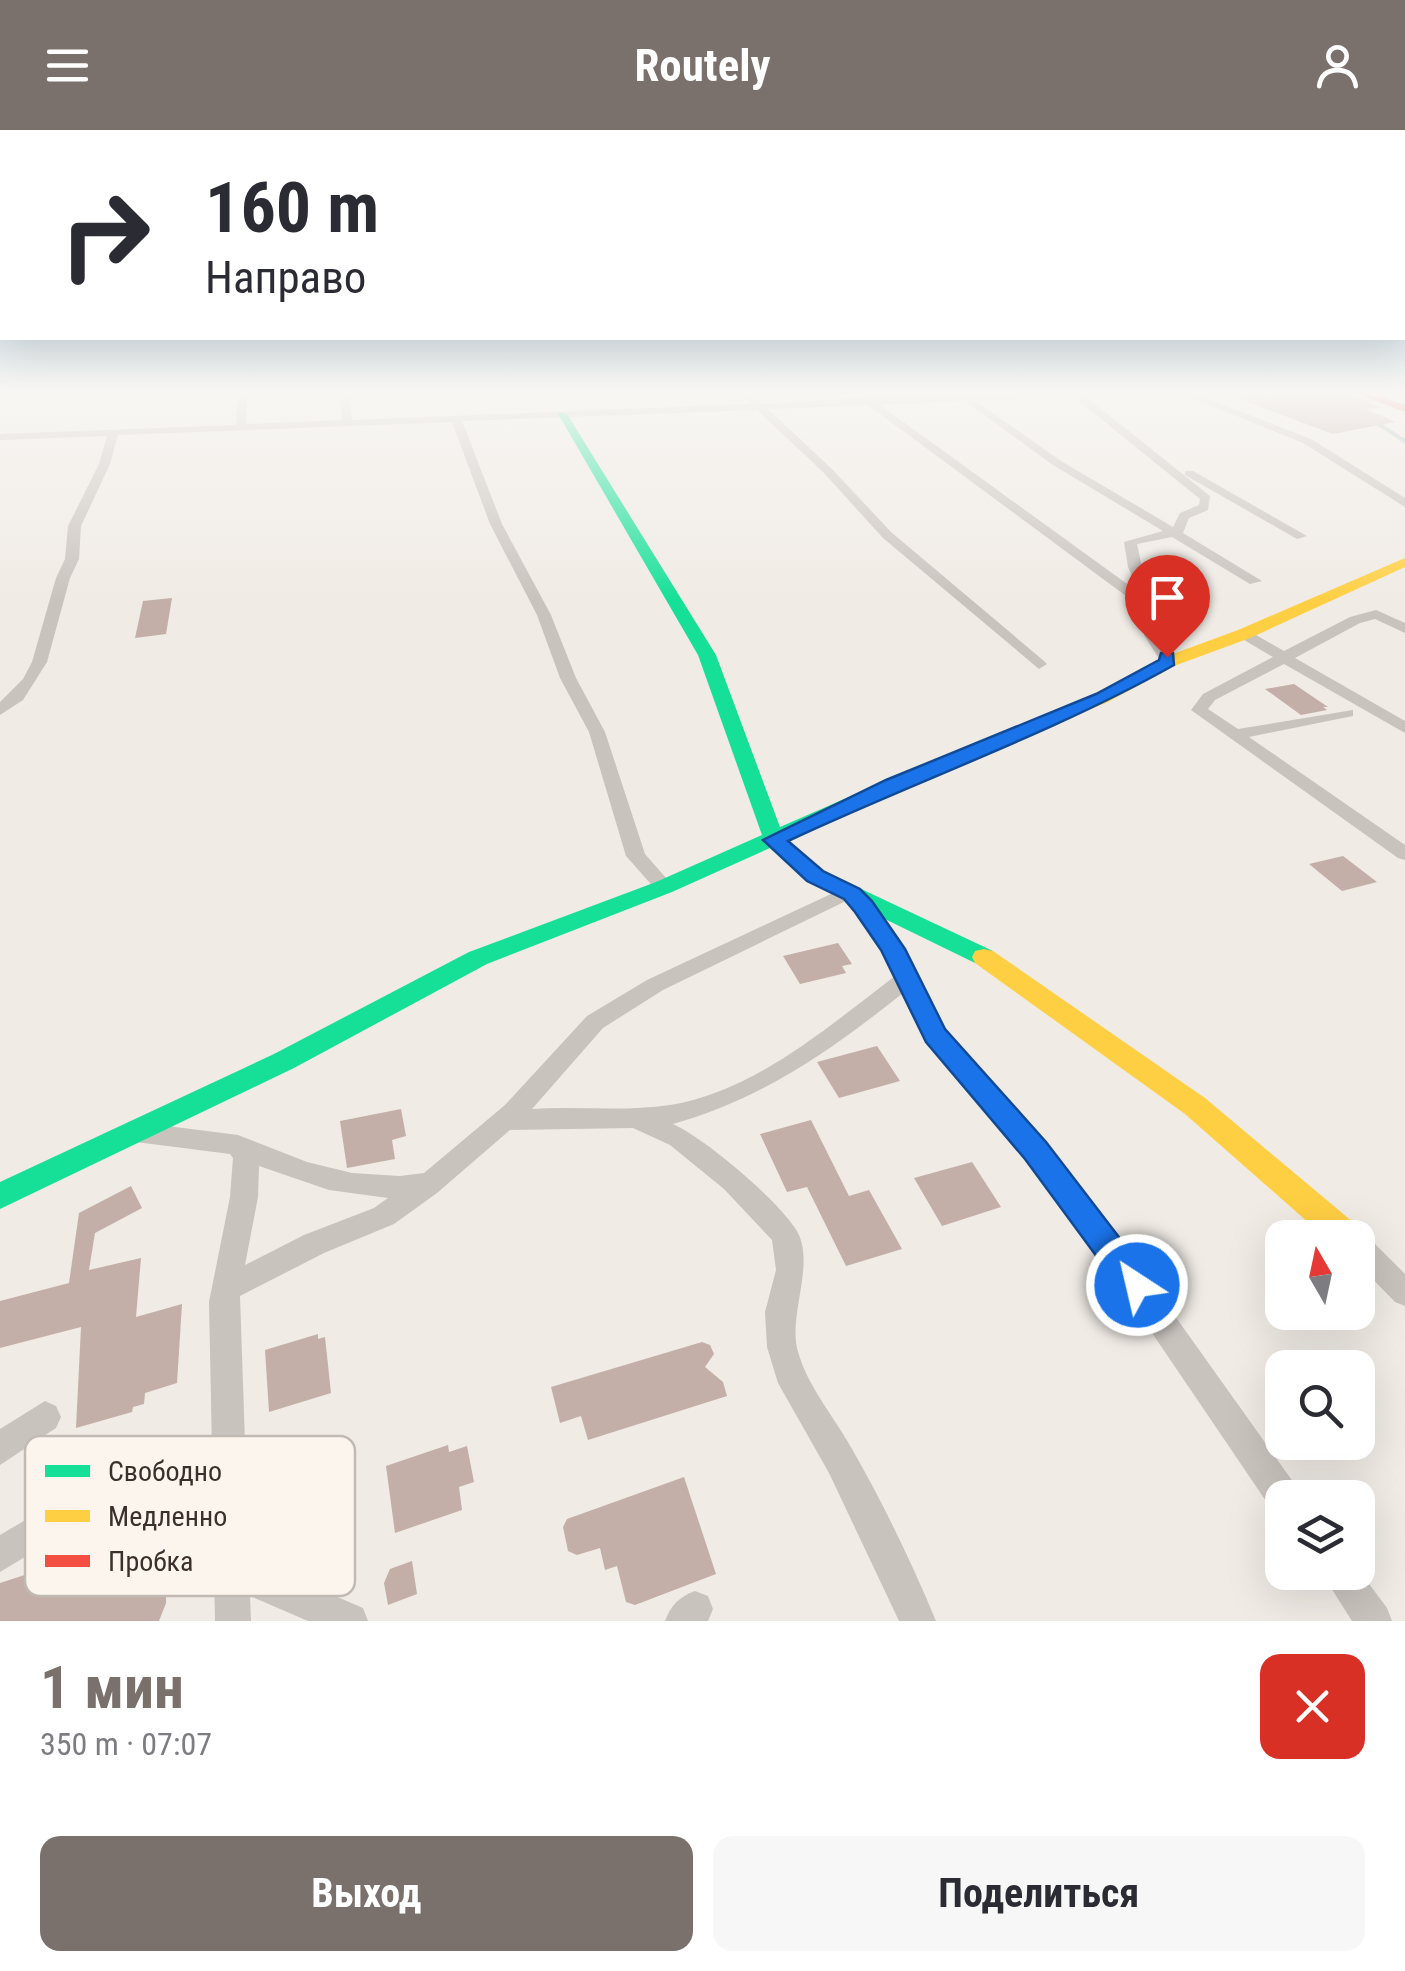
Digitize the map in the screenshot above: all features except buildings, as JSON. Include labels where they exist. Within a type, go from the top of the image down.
[{"type":"street","points":[[0,710],[28,688],[55,612],[59,582],[72,558],[70,544],[87,492],[105,461]]},
{"type":"street","points":[[472,461],[496,524],[544,615],[568,678],[597,732],[636,856],[664,887]]},
{"type":"street","points":[[589,461],[707,655],[774,840],[815,876],[972,949],[1067,1014],[1195,1106],[1328,1220]]},
{"type":"street","points":[[813,461],[887,535],[1039,664]]},
{"type":"street","points":[[950,461],[1156,611]]},
{"type":"street","points":[[1052,461],[1255,580]]},
{"type":"street","points":[[1158,461],[1206,498],[1204,506],[1184,516],[1181,528],[1173,533],[1130,542],[1135,567],[1156,611],[1151,635],[1168,662]]},
{"type":"street","points":[[1167,461],[1301,536]]},
{"type":"street","points":[[1337,461],[1405,504]]},
{"type":"street","points":[[0,1196],[284,1061],[478,958],[664,887],[893,784],[1102,698],[1168,662],[1244,634],[1405,562]]},
{"type":"street","points":[[1405,630],[1376,614],[1355,620],[1209,697],[1199,710],[1405,854]]},
{"type":"street","points":[[1244,634],[1288,655],[1405,728]]},
{"type":"street","points":[[1234,735],[1347,713]]},
{"type":"street","points":[[850,893],[892,949],[935,1035],[1093,1223],[1271,1480]]},
{"type":"street","points":[[227,1288],[314,1244],[384,1216],[431,1183],[505,1120],[561,1064],[595,1022],[655,986],[850,893]]},
{"type":"street","points":[[505,1120],[546,1115],[636,1118],[685,1112],[748,1088],[906,980]]},
{"type":"street","points":[[636,1118],[692,1148],[733,1181],[785,1235],[790,1270],[780,1312],[782,1347],[794,1383],[842,1460],[918,1621]]},
{"type":"street","points":[[134,1132],[238,1145],[292,1169],[374,1189],[431,1183]]},
{"type":"street","points":[[230,1436],[227,1288],[244,1197],[246,1156],[238,1145]]},
{"type":"street","points":[[1375,1263],[1405,1292]]},
{"type":"street","points":[[0,1449],[45,1417]]},
{"type":"street","points":[[0,1556],[25,1540]]},
{"type":"street","points":[[1351,1590],[1374,1621]]},
{"type":"street","points":[[293,1596],[350,1621]]},
{"type":"traffic: fast","points":[[589,461],[707,655],[774,840],[815,876],[984,957]]},
{"type":"traffic: fast","points":[[0,1196],[284,1061],[478,958],[664,887],[929,769]]},
{"type":"traffic: slow","points":[[929,769],[1102,698],[1168,662],[1244,634],[1405,562]]},
{"type":"traffic: slow","points":[[984,957],[1195,1106],[1328,1220]]},
{"type":"route","points":[[1137,1285],[1036,1150],[935,1035],[892,949],[863,906],[852,894],[815,876],[774,840],[893,784],[1102,698],[1168,662],[1167,657]]}]
